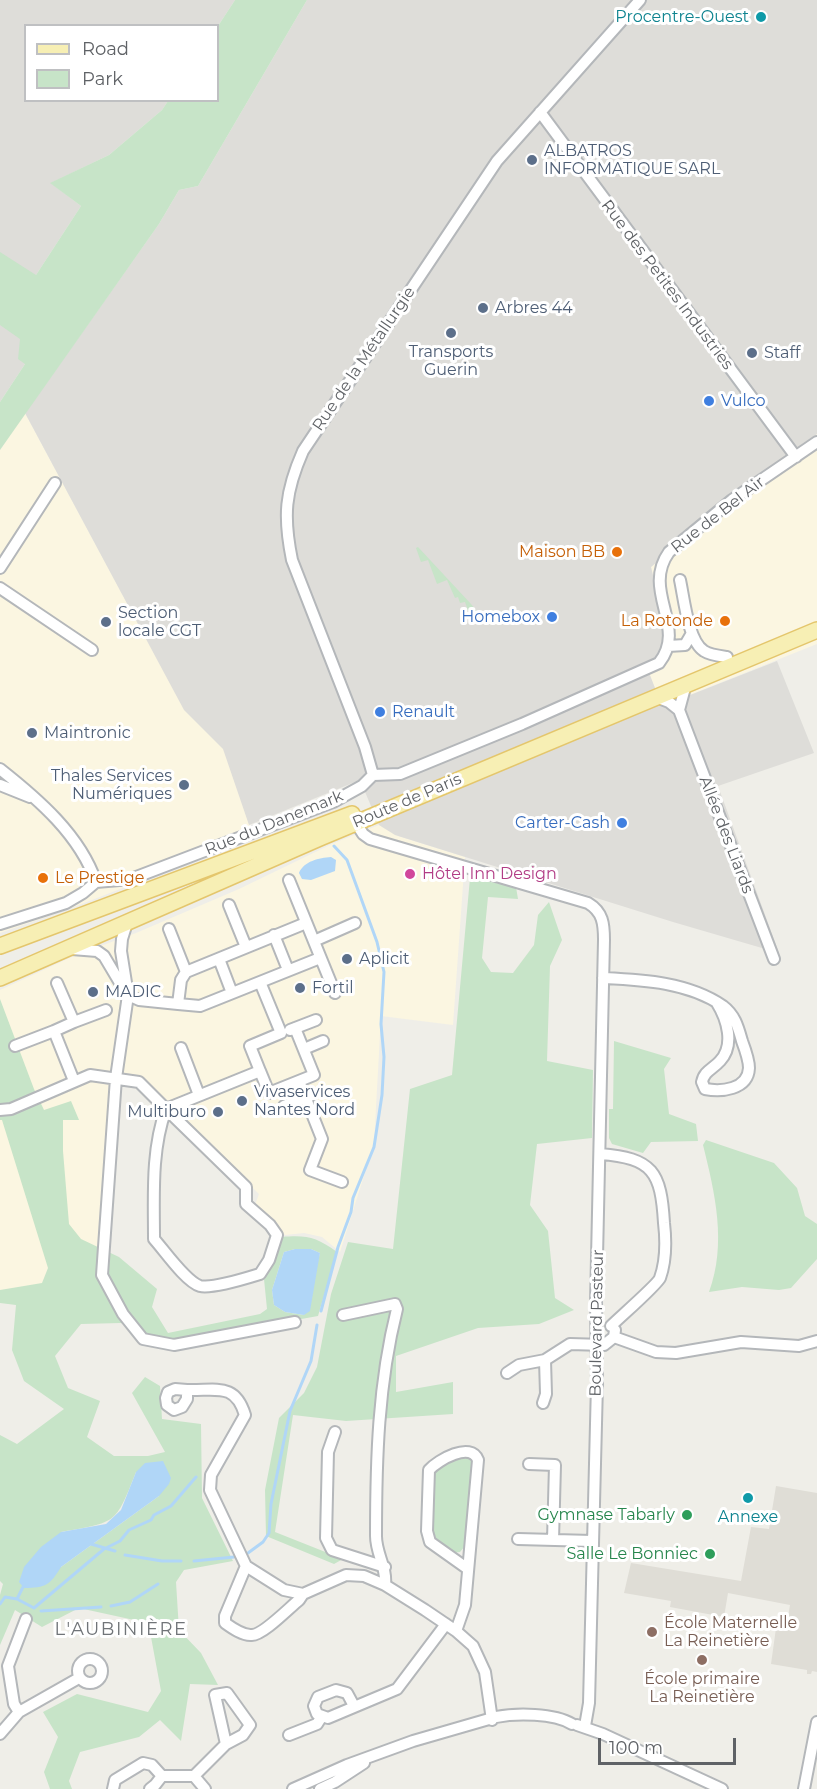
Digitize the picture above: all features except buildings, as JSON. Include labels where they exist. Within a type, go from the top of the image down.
[{"type":"main road","name":"Route de Paris","points":[[0,946],[297,836],[817,620]]},
{"type":"main road","name":"Route de Paris","points":[[0,978],[356,823],[817,630]]},
{"type":"street","name":"Rue de la Métallurgie","points":[[373,775],[365,747],[292,560],[285,529],[288,494],[294,471],[303,451],[497,161],[640,0]]},
{"type":"street","name":"Rue des Petites Industries","points":[[540,112],[796,457]]},
{"type":"street","name":"Rue de Bel Air","points":[[668,646],[670,634],[658,580],[663,560],[669,552],[732,500],[817,442]]},
{"type":"street","points":[[0,567],[55,483]]},
{"type":"street","points":[[680,580],[692,633],[701,649],[727,657]]},
{"type":"street","points":[[0,588],[92,650]]},
{"type":"street","points":[[373,775],[400,774],[644,670],[659,663],[668,646],[685,645],[692,633]]},
{"type":"street","points":[[656,698],[669,702],[679,710],[686,684]]},
{"type":"street","name":"Allée des Liards","points":[[679,710],[774,959]]},
{"type":"street","points":[[0,768],[69,833],[90,865],[96,882],[66,903],[0,924]]},
{"type":"street","name":"Rue du Danemark","points":[[96,882],[131,879],[333,802],[362,786],[373,775]]},
{"type":"street","points":[[0,785],[33,798]]},
{"type":"street","name":"Boulevard Pasteur","points":[[356,823],[363,834],[370,838],[588,903],[595,908],[602,919],[603,978],[589,1703],[585,1726]]},
{"type":"street","points":[[289,880],[334,993]]},
{"type":"street","points":[[229,905],[246,947]]},
{"type":"street","points":[[127,922],[121,951],[128,995],[116,1078],[102,1275],[123,1314],[143,1339],[174,1345],[295,1322]]},
{"type":"street","points":[[178,1004],[181,980],[186,972],[306,923]]},
{"type":"street","points":[[314,941],[355,923]]},
{"type":"street","points":[[169,929],[186,972]]},
{"type":"street","points":[[274,935],[288,970]]},
{"type":"street","points":[[68,948],[97,951],[104,956],[128,995],[139,1000],[200,1006],[320,958]]},
{"type":"street","points":[[219,959],[232,993]]},
{"type":"street","points":[[603,978],[650,981],[680,987],[717,1003],[725,1007],[737,1020],[749,1069],[745,1080],[734,1088],[717,1091],[705,1089],[702,1082],[703,1075],[720,1062],[727,1052],[725,1017],[717,1003]]},
{"type":"street","points":[[260,982],[281,1033]]},
{"type":"street","points":[[57,983],[74,1023]]},
{"type":"street","points":[[15,1046],[106,1010]]},
{"type":"street","points":[[295,1028],[314,1075],[269,1093],[250,1046],[281,1033],[316,1020]]},
{"type":"street","points":[[54,1031],[74,1081]]},
{"type":"street","points":[[304,1049],[324,1041]]},
{"type":"street","points":[[181,1048],[199,1095]]},
{"type":"street","points":[[0,1110],[11,1109],[90,1075],[139,1082],[166,1109],[246,1187],[246,1204],[270,1225],[277,1235],[269,1260],[260,1274],[228,1283],[200,1286],[189,1280],[154,1239],[154,1194],[159,1129],[166,1109],[260,1071]]},
{"type":"street","points":[[299,1081],[309,1096],[322,1139],[310,1170],[342,1182]]},
{"type":"street","points":[[284,1106],[309,1096]]},
{"type":"street","points":[[600,1154],[632,1158],[653,1173],[660,1184],[665,1228],[665,1247],[659,1280],[611,1326]]},
{"type":"street","points":[[343,1316],[395,1304],[397,1309],[383,1382],[377,1444],[376,1548],[385,1567],[385,1585]]},
{"type":"street","points":[[507,1373],[519,1365],[545,1360],[570,1344],[604,1345],[614,1337],[615,1330],[611,1326],[596,1322]]},
{"type":"street","points":[[614,1337],[667,1353],[741,1342],[799,1346],[817,1341]]},
{"type":"street","points":[[543,1404],[546,1394],[545,1360]]},
{"type":"street","points":[[187,1390],[229,1391],[241,1401],[245,1415],[211,1475],[210,1490],[246,1566],[284,1590],[303,1594]]},
{"type":"street","points":[[335,1432],[328,1452],[326,1538],[332,1550],[385,1567]]},
{"type":"street","points":[[354,1706],[347,1693],[336,1690],[318,1697],[314,1706],[317,1714],[328,1718],[397,1689],[463,1614],[468,1569],[478,1460],[476,1455],[466,1451],[433,1465],[429,1470],[427,1532],[430,1542],[468,1569]]},
{"type":"street","points":[[529,1464],[555,1465],[553,1540]]},
{"type":"street","points":[[518,1539],[592,1541]]},
{"type":"street","points":[[246,1566],[225,1616],[225,1623],[230,1627],[246,1634],[258,1633],[299,1600],[303,1594],[346,1575],[363,1576],[385,1585],[451,1627],[473,1646],[485,1672],[492,1719]]},
{"type":"street","points":[[19,1712],[14,1704],[8,1666],[26,1619]]},
{"type":"street","points":[[0,1734],[19,1712],[79,1678]]},
{"type":"street","points":[[113,1789],[115,1780],[143,1763],[152,1765],[162,1776],[194,1776],[226,1744],[243,1735],[250,1725],[227,1693],[215,1695],[226,1744]]},
{"type":"street","points":[[307,1787],[347,1765],[427,1736],[507,1715],[562,1718],[572,1724],[585,1726],[722,1789]]},
{"type":"street","points":[[289,1735],[317,1724],[322,1716]]},
{"type":"street","points":[[804,1789],[817,1722]]},
{"type":"street","points":[[150,1789],[162,1776]]},
{"type":"street","points":[[194,1776],[205,1789]]},
{"type":"shaded area","points":[[0,0],[235,0],[219,24],[24,24],[24,102],[167,102],[162,110],[109,155],[51,183],[81,206],[36,275],[25,364],[0,402]]},
{"type":"shaded area","points":[[307,0],[817,0],[817,434],[651,567],[672,655],[646,665],[662,706],[777,661],[814,753],[718,786],[779,953],[395,835],[379,825],[360,780],[249,825],[223,749],[184,710],[25,413],[159,224],[179,190],[198,186]]},
{"type":"shaded area","points":[[25,413],[184,709],[224,747],[244,803],[253,837],[74,907],[0,933],[0,450]]},
{"type":"shaded area","points":[[817,434],[817,644],[662,706],[646,665],[672,655],[651,567]]},
{"type":"shaded area","points":[[379,825],[398,836],[465,857],[453,1025],[381,1016],[374,1144],[340,1252],[322,1237],[304,1233],[285,1235],[255,1205],[259,1194],[184,1121],[128,1079],[109,1085],[96,1280],[0,1297],[0,990],[76,955],[136,933],[239,889],[334,843]]},
{"type":"shaded area","points":[[776,1486],[817,1493],[817,1672],[812,1671],[811,1674],[807,1674],[807,1670],[771,1664],[777,1621],[787,1623],[790,1605],[728,1593],[724,1617],[670,1607],[671,1601],[624,1593],[631,1563],[741,1581],[751,1527],[769,1529]]},
{"type":"green space","points":[[235,0],[307,0],[198,186],[179,190],[159,224],[0,450],[0,402],[25,364],[18,359],[20,339],[0,325],[0,252],[36,275],[81,206],[50,183],[109,155],[162,110],[167,102],[219,102],[219,24]]},
{"type":"green space","points":[[418,547],[479,614],[470,616],[465,602],[460,603],[458,597],[455,598],[447,580],[437,584],[428,560],[421,562],[416,548]]},
{"type":"green space","points":[[470,878],[516,887],[518,899],[488,897],[482,958],[491,972],[513,973],[534,945],[538,915],[549,902],[562,940],[550,966],[547,1061],[593,1070],[592,1138],[537,1144],[530,1205],[548,1231],[555,1298],[574,1310],[539,1324],[478,1328],[396,1356],[396,1392],[453,1382],[453,1414],[346,1421],[293,1415],[275,1532],[343,1559],[334,1564],[266,1536],[265,1490],[279,1418],[304,1393],[317,1367],[331,1294],[348,1242],[393,1249],[410,1089],[452,1075]]},
{"type":"green space","points":[[0,999],[44,1110],[71,1101],[79,1120],[63,1120],[69,1224],[81,1239],[119,1257],[157,1289],[152,1307],[168,1333],[260,1314],[267,1309],[264,1279],[270,1270],[282,1237],[311,1238],[337,1252],[318,1316],[174,1342],[144,1337],[121,1323],[81,1324],[55,1356],[68,1388],[100,1401],[87,1437],[114,1456],[148,1456],[165,1452],[132,1393],[145,1377],[160,1386],[162,1419],[201,1424],[202,1498],[233,1561],[184,1570],[176,1582],[179,1630],[201,1653],[218,1685],[190,1684],[181,1741],[160,1720],[139,1737],[80,1752],[69,1781],[72,1789],[50,1789],[44,1772],[58,1737],[43,1712],[77,1694],[148,1712],[161,1691],[151,1637],[134,1620],[79,1608],[42,1627],[15,1610],[0,1645],[0,1595],[3,1584],[0,1581],[0,1435],[17,1444],[64,1409],[24,1381],[12,1350],[16,1305],[0,1303],[0,1290],[42,1283],[48,1268],[2,1120],[0,1120]],"holes":[[[311,1249],[320,1253],[304,1315],[285,1312],[274,1305],[272,1290],[284,1252]],[[136,1472],[159,1496],[61,1567],[61,1532],[104,1523],[112,1518],[118,1512]]]},
{"type":"green space","points":[[614,1041],[671,1058],[664,1069],[669,1114],[696,1124],[698,1141],[651,1142],[643,1153],[612,1144],[609,1138],[609,1109],[613,1109]]},
{"type":"green space","points":[[706,1140],[774,1163],[797,1188],[805,1216],[817,1224],[817,1259],[791,1288],[779,1290],[742,1287],[709,1292],[717,1256],[718,1237],[712,1181],[703,1145]]},
{"type":"green space","points":[[465,1455],[469,1456],[473,1466],[465,1546],[460,1552],[451,1553],[438,1542],[432,1531],[434,1477],[436,1469]]},
{"type":"water","points":[[331,857],[336,860],[335,871],[311,880],[302,879],[299,873],[304,866],[317,859]]},
{"type":"water","points":[[311,1249],[320,1253],[310,1311],[304,1315],[285,1312],[274,1305],[272,1290],[284,1252]]},
{"type":"water","points":[[163,1461],[171,1478],[159,1496],[61,1567],[47,1584],[24,1588],[19,1582],[24,1567],[41,1547],[61,1532],[106,1524],[121,1510],[136,1472],[145,1463]]},
{"type":"waterway","points":[[321,1311],[338,1247],[351,1212],[353,1198],[374,1147],[382,1095],[384,1057],[381,1024],[384,972],[377,942],[347,860],[334,846]]},
{"type":"waterway","points":[[248,1553],[263,1542],[269,1533],[271,1504],[290,1411],[311,1361],[317,1325]]},
{"type":"waterway","points":[[17,1599],[34,1608],[104,1549],[120,1541],[129,1530],[151,1520],[154,1515],[171,1506],[196,1477]]},
{"type":"waterway","points":[[91,1544],[115,1551]]},
{"type":"waterway","points":[[125,1555],[162,1561],[181,1561]]},
{"type":"waterway","points":[[194,1561],[234,1557]]},
{"type":"waterway","points":[[111,1606],[130,1602],[158,1584]]},
{"type":"waterway","points":[[0,1604],[5,1597],[17,1599],[24,1585]]},
{"type":"waterway","points":[[41,1611],[101,1607]]},
{"type":"place","name":"Procentre-Ouest","points":[[761,17]]},
{"type":"place","name":"ALBATROS INFORMATIQUE SARL","points":[[532,160]]},
{"type":"place","name":"Arbres 44","points":[[483,308]]},
{"type":"place","name":"Transports Guerin","points":[[451,333]]},
{"type":"place","name":"Staff","points":[[752,353]]},
{"type":"place","name":"Vulco","points":[[709,401]]},
{"type":"place","name":"Maison BB","points":[[617,552]]},
{"type":"place","name":"Homebox","points":[[552,617]]},
{"type":"place","name":"La Rotonde","points":[[725,621]]},
{"type":"place","name":"Section locale CGT","points":[[106,622]]},
{"type":"place","name":"Renault","points":[[380,712]]},
{"type":"place","name":"Maintronic","points":[[32,733]]},
{"type":"place","name":"Thales Services Numériques","points":[[184,785]]},
{"type":"place","name":"Carter-Cash","points":[[622,823]]},
{"type":"place","name":"Hôtel Inn Design","points":[[410,874]]},
{"type":"place","name":"Le Prestige","points":[[43,878]]},
{"type":"place","name":"Aplicit","points":[[347,959]]},
{"type":"place","name":"Fortil","points":[[300,988]]},
{"type":"place","name":"MADIC","points":[[93,992]]},
{"type":"place","name":"Vivaservices Nantes Nord","points":[[242,1101]]},
{"type":"place","name":"Multiburo","points":[[218,1112]]},
{"type":"place","name":"Annexe","points":[[748,1498]]},
{"type":"place","name":"Gymnase Tabarly","points":[[687,1515]]},
{"type":"place","name":"Salle Le Bonniec","points":[[710,1554]]},
{"type":"place","name":"École Maternelle La Reinetière","points":[[652,1632]]},
{"type":"place","name":"École primaire La Reinetière","points":[[702,1660]]},
{"type":"district","name":"L'AUBINIÈRE","points":[[121,1630]]}]
